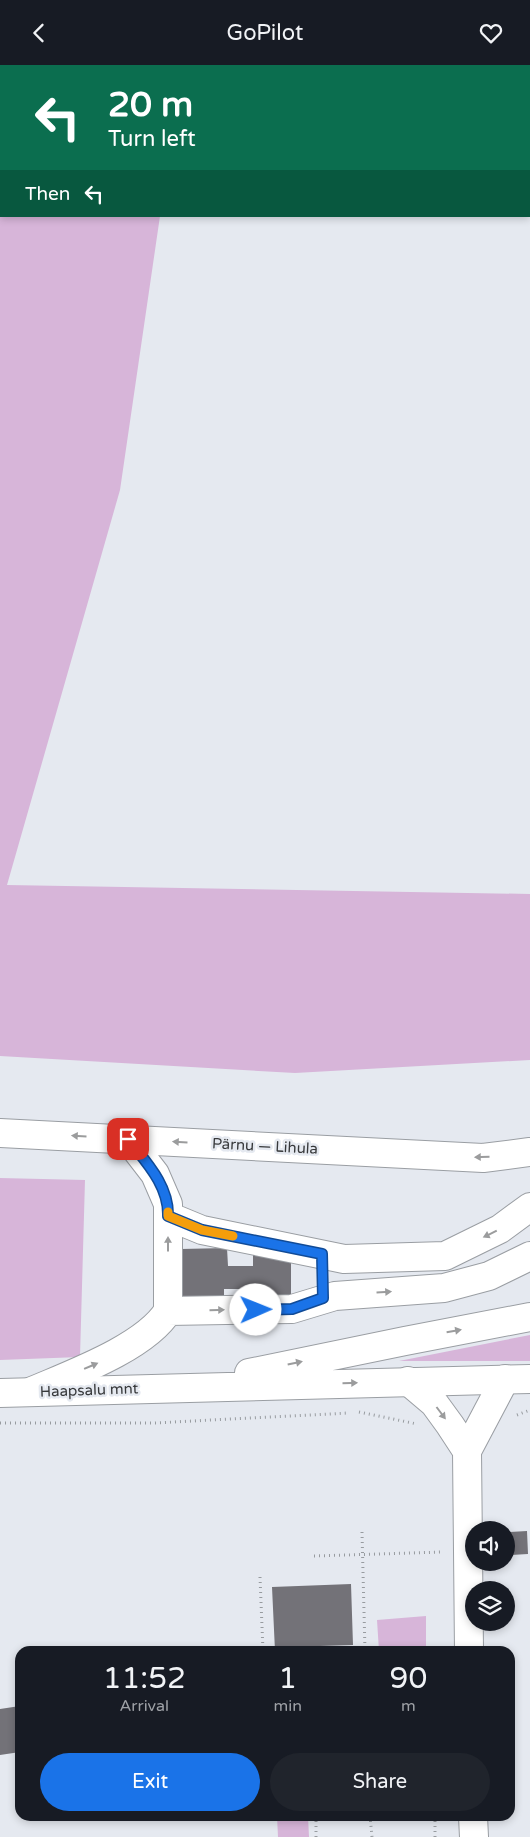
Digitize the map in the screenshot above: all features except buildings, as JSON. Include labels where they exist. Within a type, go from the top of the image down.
[{"type":"main road","name":"Pärnu — Lihula","points":[[0,1133],[483,1158],[530,1152]]},
{"type":"main road","points":[[30,1392],[99,1363],[137,1340],[163,1319],[168,1311],[168,1204],[156,1174],[128,1139]]},
{"type":"main road","points":[[168,1216],[202,1230],[344,1259],[444,1256],[500,1229],[530,1207]]},
{"type":"main road","points":[[322,1254],[323,1298]]},
{"type":"main road","points":[[168,1311],[292,1309],[323,1298],[444,1288],[489,1275],[530,1257]]},
{"type":"main road","points":[[179,1388],[530,1317]]},
{"type":"main road","points":[[179,1388],[518,1379]]},
{"type":"main road","points":[[467,1521],[467,1451],[481,1423],[518,1379]]},
{"type":"main road","points":[[408,1381],[434,1403],[467,1451]]},
{"type":"main road","name":"Haapsalu mnt","points":[[0,1393],[179,1388]]},
{"type":"main road","points":[[467,1571],[469,1646]]},
{"type":"main road","points":[[473,1821],[474,1837]]},
{"type":"path","points":[[481,1423],[507,1419],[530,1410]]},
{"type":"path","points":[[0,1423],[154,1423],[361,1412],[414,1424],[450,1425]]},
{"type":"path","points":[[362,1532],[365,1646]]},
{"type":"path","points":[[314,1556],[465,1551]]},
{"type":"path","points":[[260,1577],[263,1646]]},
{"type":"path","points":[[316,1821],[316,1837]]},
{"type":"path","points":[[370,1821],[372,1837]]},
{"type":"path","points":[[435,1821],[435,1837]]},
{"type":"shaded area","points":[[0,217],[160,217],[120,490],[7,885],[530,894],[530,1060],[295,1073],[0,1056]]},
{"type":"shaded area","points":[[0,1178],[85,1180],[80,1357],[0,1360]]},
{"type":"shaded area","points":[[530,1335],[530,1361],[399,1361]]},
{"type":"shaded area","points":[[426,1616],[426,1646],[379,1646],[377,1620]]},
{"type":"shaded area","points":[[277,1821],[308,1821],[309,1837],[278,1837]]},
{"type":"slow traffic","points":[[168,1212],[168,1216],[202,1230],[233,1236]]},
{"type":"route","points":[[128,1139],[156,1174],[168,1204],[168,1216],[202,1230],[322,1254],[323,1298],[292,1309],[256,1310]]}]
